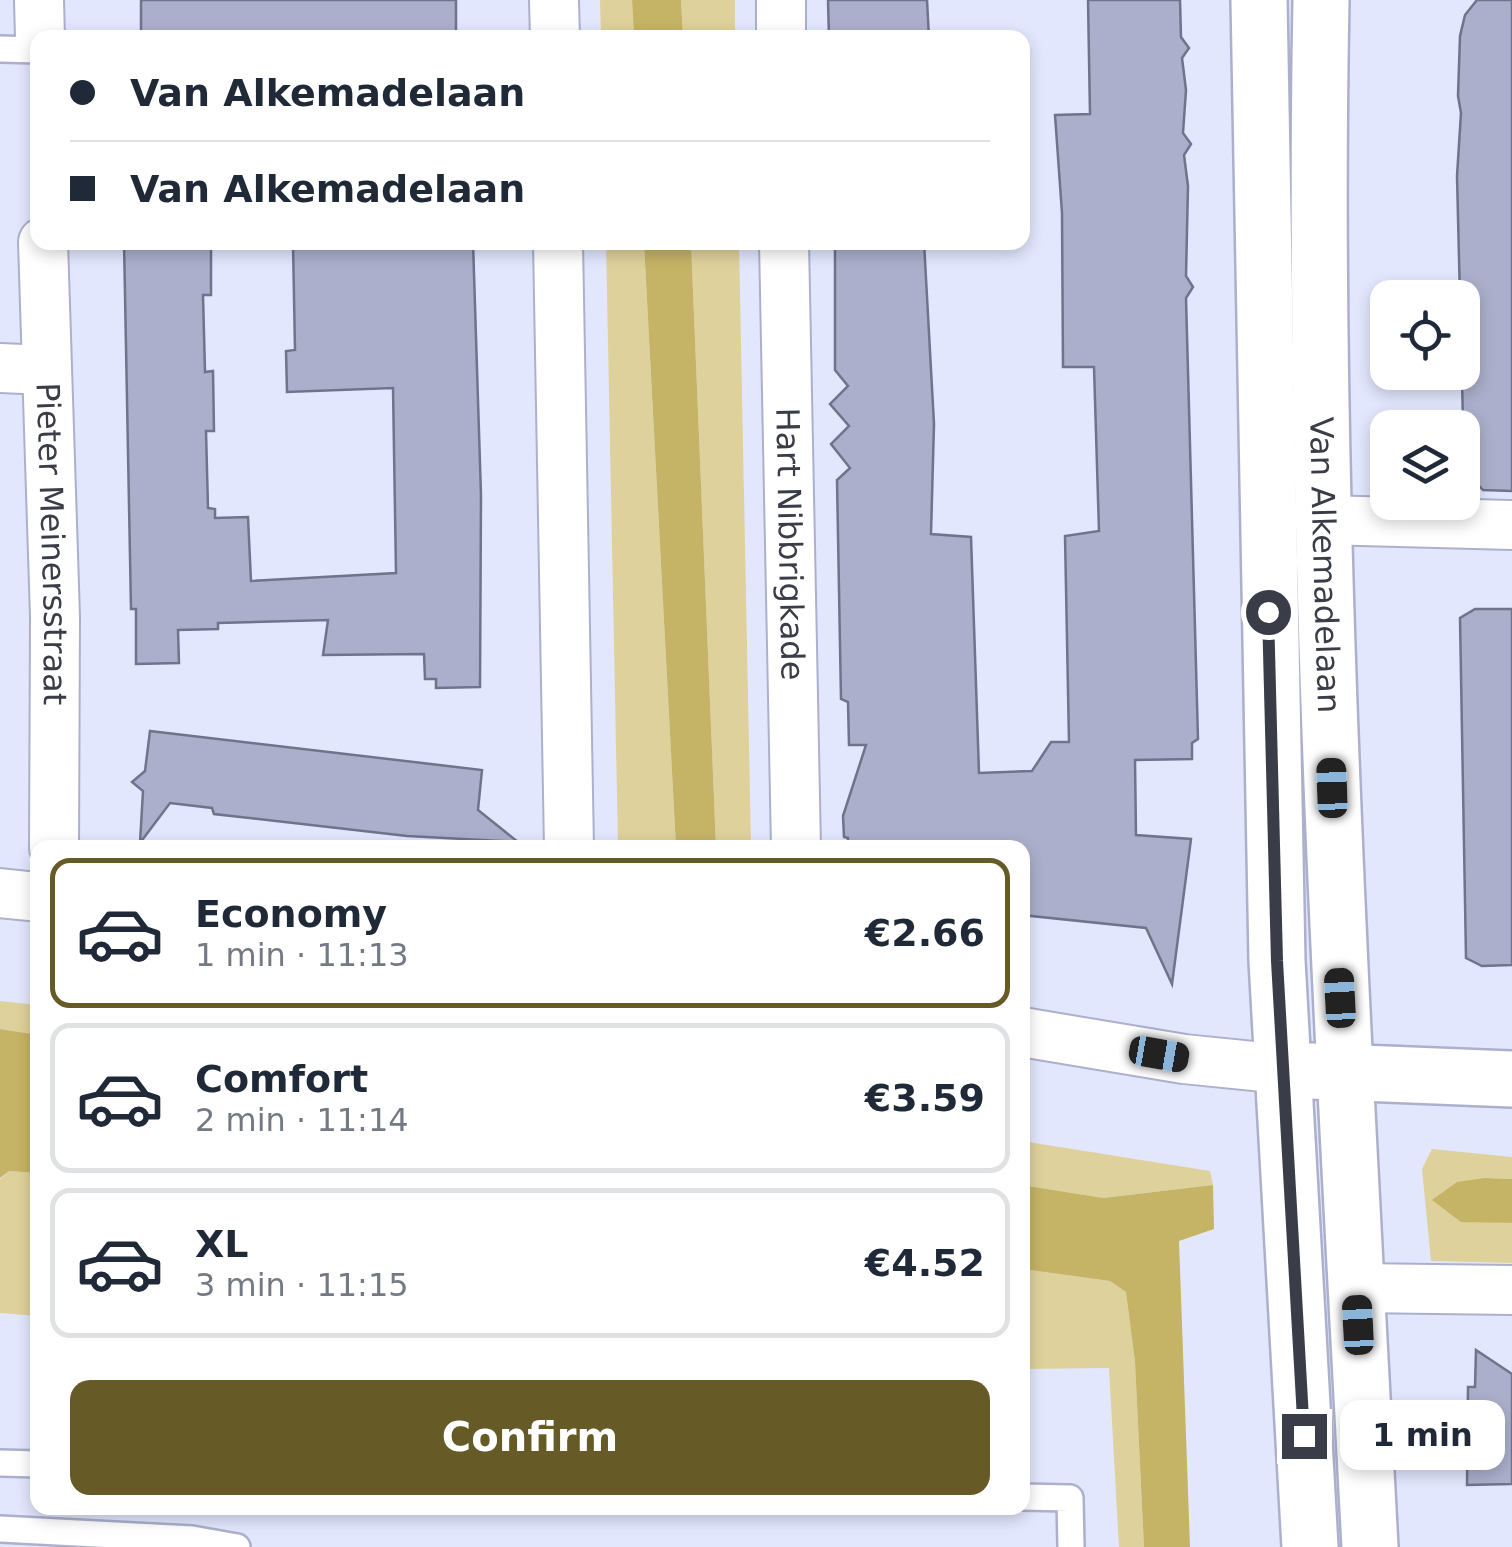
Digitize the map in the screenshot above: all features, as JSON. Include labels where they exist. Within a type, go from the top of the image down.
[{"type":"main road","name":"Van Alkemadelaan","points":[[1259,0],[1269,706],[1283,1069],[1310,1547]]},
{"type":"main road","name":"Van Alkemadelaan","points":[[1321,0],[1317,215],[1322,520],[1370,1547]]},
{"type":"main road","points":[[1283,1069],[1512,1078]]},
{"type":"street","points":[[39,0],[40,30]]},
{"type":"street","points":[[554,0],[555,30]]},
{"type":"street","points":[[781,0],[781,30]]},
{"type":"street","name":"Pieter Meinersstraat","points":[[43,250],[23,369],[55,617],[54,840]]},
{"type":"street","points":[[558,250],[569,840]]},
{"type":"street","name":"Hart Nibbrigkade","points":[[784,250],[796,840]]},
{"type":"street","points":[[1322,520],[1512,525]]},
{"type":"street","points":[[0,893],[30,896]]},
{"type":"street","points":[[1030,1033],[1184,1059],[1283,1069]]},
{"type":"street","points":[[1356,1288],[1512,1290]]},
{"type":"lane","points":[[0,50],[30,50]]},
{"type":"lane","points":[[0,1463],[30,1464]]},
{"type":"lane","points":[[1030,1497],[1070,1498],[1071,1547]]},
{"type":"lane","points":[[0,1529],[192,1540],[237,1547]]},
{"type":"shaded area","points":[[600,0],[632,0],[634,30],[601,30]]},
{"type":"shaded area","points":[[632,0],[681,0],[683,30],[634,30]]},
{"type":"shaded area","points":[[681,0],[735,0],[735,30],[683,30]]},
{"type":"shaded area","points":[[606,250],[644,250],[676,840],[618,840]]},
{"type":"shaded area","points":[[644,250],[691,250],[716,840],[676,840]]},
{"type":"shaded area","points":[[691,250],[739,250],[751,840],[716,840]]},
{"type":"shaded area","points":[[0,1001],[30,1004],[30,1034],[0,1029]]},
{"type":"shaded area","points":[[0,1029],[30,1034],[30,1172],[9,1171],[0,1178]]},
{"type":"shaded area","points":[[1030,1142],[1210,1171],[1213,1185],[1102,1198],[1030,1186]]},
{"type":"shaded area","points":[[1432,1149],[1512,1157],[1512,1179],[1485,1178],[1448,1209],[1461,1221],[1512,1223],[1512,1263],[1431,1261],[1422,1169]]},
{"type":"shaded area","points":[[9,1171],[30,1172],[30,1315],[0,1313],[0,1179]]},
{"type":"shaded area","points":[[1512,1179],[1512,1223],[1461,1222],[1432,1200],[1457,1182]]},
{"type":"shaded area","points":[[1213,1185],[1214,1229],[1179,1241],[1190,1547],[1144,1547],[1135,1362],[1126,1292],[1110,1281],[1030,1270],[1030,1186],[1103,1198]]},
{"type":"shaded area","points":[[1030,1270],[1110,1281],[1126,1292],[1135,1362],[1144,1547],[1119,1547],[1109,1368],[1030,1369]]},
{"type":"building","points":[[141,0],[456,0],[456,30],[141,30]]},
{"type":"building","points":[[828,0],[927,0],[929,30],[829,30]]},
{"type":"building","points":[[1088,0],[1180,0],[1181,37],[1189,48],[1182,58],[1186,90],[1183,133],[1191,144],[1184,155],[1188,186],[1186,276],[1193,287],[1186,298],[1198,739],[1192,743],[1192,759],[1135,760],[1136,835],[1191,839],[1172,984],[1146,928],[1030,916],[1030,840],[844,837],[843,816],[866,745],[849,745],[848,702],[841,699],[837,480],[850,468],[831,444],[849,426],[830,404],[848,386],[835,370],[835,250],[924,250],[934,424],[931,534],[971,537],[979,773],[1032,771],[1051,742],[1069,742],[1065,536],[1099,531],[1094,367],[1063,367],[1062,213],[1055,115],[1090,114]]},
{"type":"building","points":[[1477,0],[1512,0],[1512,491],[1480,487],[1480,410],[1463,410],[1462,390],[1480,390],[1480,280],[1460,280],[1458,96],[1460,36],[1465,15]]},
{"type":"building","points":[[124,250],[211,250],[211,295],[203,295],[205,372],[213,371],[214,431],[206,431],[208,508],[215,509],[215,518],[248,517],[251,581],[396,573],[393,388],[287,392],[286,351],[295,350],[293,250],[473,250],[481,495],[480,687],[436,688],[436,679],[425,679],[424,654],[323,655],[328,620],[218,623],[218,629],[178,630],[179,663],[136,664],[136,609],[131,609]]},
{"type":"building","points":[[1475,609],[1512,609],[1512,965],[1482,966],[1466,958],[1460,618]]},
{"type":"building","points":[[150,731],[482,770],[478,810],[516,840],[407,836],[214,814],[212,808],[170,803],[140,840],[143,791],[132,782],[145,771]]},
{"type":"building","points":[[1476,1350],[1512,1374],[1512,1484],[1467,1485],[1468,1387],[1475,1387]]},
{"type":"route","points":[[1268,612],[1277,961],[1304,1436]]}]
